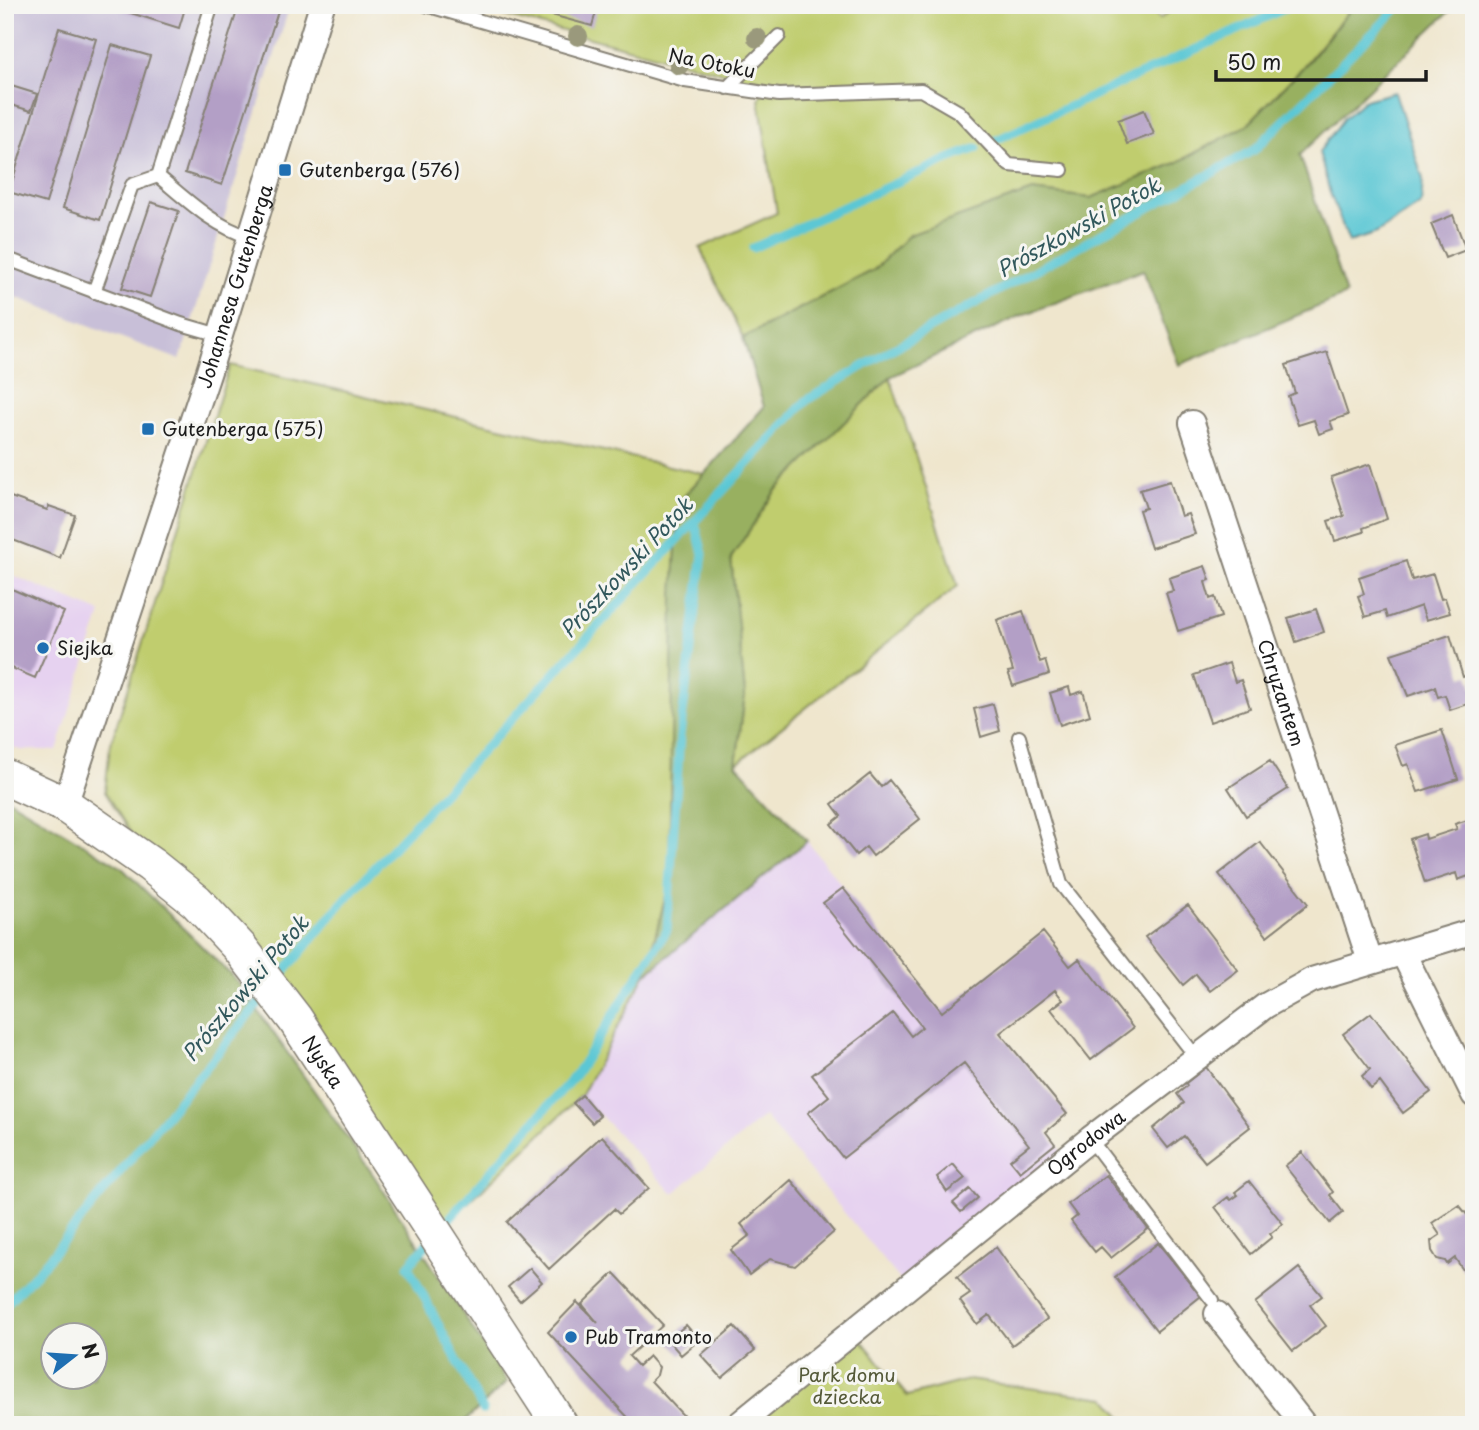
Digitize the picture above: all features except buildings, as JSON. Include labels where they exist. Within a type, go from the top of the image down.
[{"type":"street","name":"Johannesa Gutenberga","points":[[65,805],[219,335],[322,5]]},
{"type":"street","name":"Chryzantem","points":[[1192,424],[1370,961]]},
{"type":"street","name":"Nyska","points":[[5,777],[65,805],[151,865],[196,901],[240,948],[283,1003],[560,1425]]},
{"type":"street","name":"Ogrodowa","points":[[738,1425],[1090,1139],[1265,1006],[1312,980],[1474,931]]},
{"type":"street","points":[[1403,953],[1474,1095]]},
{"type":"street","points":[[1215,1307],[1304,1425]]},
{"type":"lane","points":[[158,176],[212,5]]},
{"type":"lane","name":"Na Otoku","points":[[426,5],[685,81],[779,95],[921,90],[959,112],[1009,165],[1062,170]]},
{"type":"lane","points":[[727,88],[779,36]]},
{"type":"lane","points":[[158,176],[215,222],[250,237]]},
{"type":"lane","points":[[94,292],[132,185],[158,176]]},
{"type":"lane","points":[[5,258],[181,324],[219,335]]},
{"type":"lane","points":[[1019,737],[1061,884],[1197,1058]]},
{"type":"lane","points":[[1090,1139],[1215,1307]]},
{"type":"shaded area","points":[[5,5],[290,5],[180,360],[5,293]]},
{"type":"shaded area","points":[[5,572],[101,613],[57,750],[20,750],[5,744]]},
{"type":"shaded area","points":[[807,841],[941,1011],[947,1007],[1067,1158],[907,1288],[764,1116],[673,1194],[582,1095],[645,975]]},
{"type":"green space","points":[[485,5],[1148,5],[1160,19],[1178,5],[1354,5],[1300,70],[1246,126],[1176,163],[1091,198],[1032,191],[909,235],[874,270],[743,338],[700,248],[777,213],[759,99],[765,84],[483,10]]},
{"type":"green space","points":[[1354,5],[1456,5],[1300,155],[1346,295],[1179,365],[1143,270],[1020,316],[890,377],[776,490],[731,558],[745,694],[736,764],[807,841],[645,975],[669,884],[673,595],[679,502],[764,407],[743,338],[874,270],[909,235],[1032,191],[1091,198],[1176,163],[1246,126],[1308,62]]},
{"type":"green space","points":[[230,365],[704,474],[679,502],[674,583],[669,884],[645,975],[582,1095],[436,1233],[295,1019],[151,865],[105,792],[110,746]]},
{"type":"green space","points":[[890,377],[958,586],[736,764],[745,694],[731,558],[776,490]]},
{"type":"green space","points":[[5,797],[121,867],[237,981],[374,1176],[507,1382],[461,1425],[5,1425]]},
{"type":"green space","name":"Park domu dziecka","points":[[854,1331],[907,1396],[968,1380],[1106,1398],[1129,1425],[738,1425]]},
{"type":"water","points":[[1395,92],[1423,179],[1421,204],[1377,233],[1349,242],[1330,193],[1319,152],[1344,118],[1365,100]]},
{"type":"waterway","points":[[996,140],[1293,5]]},
{"type":"waterway","name":"Prószkowski Potok","points":[[276,982],[340,905],[807,400],[887,352],[1254,150],[1401,5]]},
{"type":"waterway","points":[[753,248],[977,148]]},
{"type":"waterway","points":[[440,1229],[576,1074],[667,930],[680,736],[703,554],[695,523]]},
{"type":"waterway","name":"Prószkowski Potok","points":[[5,1305],[41,1268],[267,993]]},
{"type":"waterway","points":[[431,1239],[408,1266],[483,1410]]},
{"type":"place","name":"Gutenberga (576)","points":[[285,170]]},
{"type":"place","name":"Gutenberga (575)","points":[[148,429]]},
{"type":"place","name":"Siejka","points":[[43,648]]},
{"type":"place","name":"Pub Tramonto","points":[[571,1337]]}]
